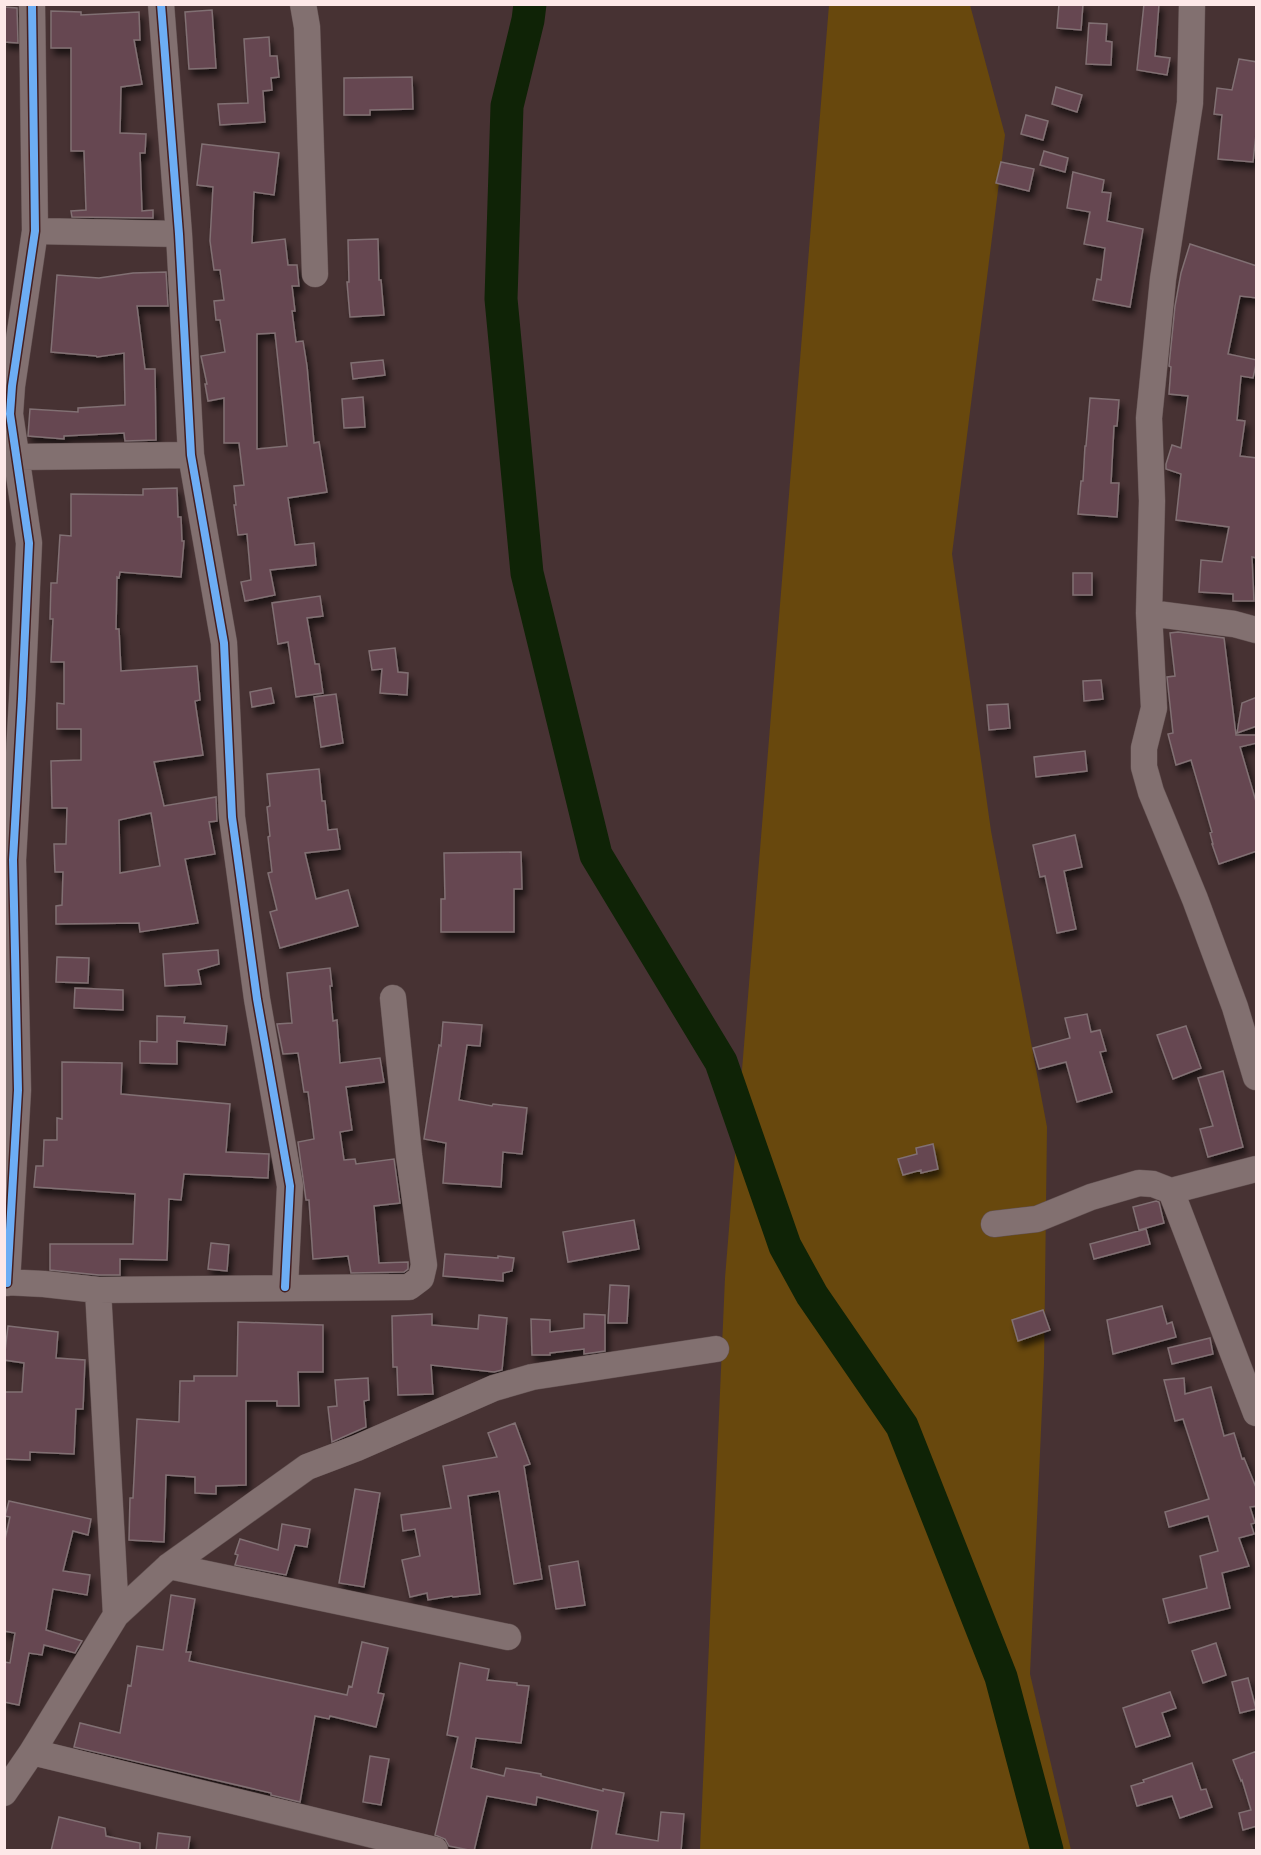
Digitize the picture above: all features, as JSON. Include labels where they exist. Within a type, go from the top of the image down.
[{"type":"street","points":[[32,4],[35,231],[12,386],[10,414],[29,543],[13,860],[18,1090],[6,1282],[98,1290],[409,1287],[422,1278],[424,1265],[409,1155],[393,999]]},
{"type":"street","points":[[160,4],[179,234],[191,455],[224,643],[232,817],[257,999],[290,1186],[285,1287]]},
{"type":"street","points":[[303,4],[307,27],[315,274]]},
{"type":"street","points":[[1192,4],[1190,103],[1163,279],[1149,418],[1152,501],[1149,613],[1154,708],[1144,748],[1144,767],[1151,792],[1195,899],[1235,1007],[1257,1077]]},
{"type":"street","points":[[35,231],[179,234]]},
{"type":"street","points":[[16,457],[191,455]]},
{"type":"street","points":[[1149,613],[1234,624],[1257,630]]},
{"type":"street","points":[[994,1224],[1037,1219],[1091,1197],[1139,1184],[1153,1184],[1171,1191],[1257,1169]]},
{"type":"street","points":[[1171,1191],[1257,1413]]},
{"type":"street","points":[[98,1290],[117,1615]]},
{"type":"street","points":[[4,1793],[117,1615],[169,1566],[307,1467],[357,1448],[494,1388],[532,1377],[716,1349]]},
{"type":"street","points":[[169,1566],[508,1637]]},
{"type":"street","points":[[32,1752],[435,1851]]},
{"type":"shaded area","points":[[829,5],[970,5],[1005,135],[952,554],[991,831],[1047,1127],[1044,1364],[1030,1674],[1071,1850],[700,1850],[725,1278]]},
{"type":"building","points":[[1059,4],[1083,4],[1081,30],[1057,28]]},
{"type":"building","points":[[1144,4],[1159,4],[1155,56],[1170,58],[1167,75],[1137,70]]},
{"type":"building","points":[[4,7],[17,8],[18,43],[4,42]]},
{"type":"building","points":[[212,10],[216,68],[189,69],[185,12]]},
{"type":"building","points":[[51,11],[81,12],[81,15],[139,12],[140,40],[134,40],[142,84],[121,87],[120,133],[146,134],[145,153],[140,153],[142,211],[153,210],[153,218],[72,217],[71,211],[86,210],[84,151],[71,151],[71,48],[51,48]]},
{"type":"building","points":[[1089,23],[1107,24],[1106,41],[1112,42],[1111,65],[1086,64]]},
{"type":"building","points":[[269,37],[270,56],[277,56],[279,77],[271,78],[272,90],[263,91],[265,122],[220,125],[218,104],[248,103],[244,39]]},
{"type":"building","points":[[1239,59],[1257,62],[1257,125],[1253,162],[1218,159],[1222,115],[1214,114],[1217,88],[1232,90]]},
{"type":"building","points":[[412,77],[413,109],[370,110],[370,115],[344,115],[344,78]]},
{"type":"building","points":[[1056,87],[1082,95],[1077,112],[1052,104]]},
{"type":"building","points":[[1026,115],[1048,121],[1043,140],[1021,134]]},
{"type":"building","points":[[202,144],[279,153],[274,195],[254,192],[252,243],[285,239],[288,265],[297,265],[299,286],[292,286],[296,342],[303,341],[314,443],[319,442],[327,492],[288,498],[295,545],[314,543],[316,565],[270,570],[275,595],[245,601],[241,582],[251,580],[247,534],[238,535],[234,505],[236,505],[234,486],[244,485],[239,443],[224,443],[224,398],[208,401],[201,356],[225,352],[220,320],[216,320],[214,301],[224,300],[220,270],[214,270],[210,241],[213,187],[197,185]],"holes":[[[275,333],[287,446],[257,449],[257,334]]]},
{"type":"building","points":[[1044,151],[1068,158],[1065,172],[1040,165]]},
{"type":"building","points":[[1001,162],[1034,169],[1029,191],[996,183]]},
{"type":"building","points":[[1073,172],[1104,180],[1102,192],[1111,193],[1107,221],[1143,229],[1130,307],[1093,300],[1097,279],[1101,280],[1105,248],[1084,244],[1090,212],[1067,208]]},
{"type":"building","points":[[378,239],[379,280],[381,280],[384,315],[350,317],[347,282],[349,282],[348,240]]},
{"type":"building","points":[[1190,244],[1257,266],[1257,298],[1240,296],[1228,354],[1257,360],[1253,378],[1241,376],[1237,420],[1245,421],[1240,456],[1257,458],[1257,558],[1252,557],[1254,601],[1233,601],[1233,594],[1199,592],[1201,560],[1222,562],[1229,527],[1176,520],[1181,474],[1166,469],[1172,445],[1181,448],[1188,396],[1169,394],[1171,367],[1169,366],[1175,306],[1181,273]]},
{"type":"building","points":[[166,272],[168,306],[137,306],[145,369],[155,369],[156,440],[125,441],[124,433],[64,436],[64,439],[28,436],[30,409],[78,412],[78,408],[125,405],[124,353],[97,357],[51,352],[57,275],[99,278],[133,273]]},
{"type":"building","points":[[383,360],[385,375],[353,379],[351,363]]},
{"type":"building","points":[[363,397],[365,427],[344,428],[342,399]]},
{"type":"building","points":[[1090,398],[1119,400],[1117,426],[1114,426],[1111,483],[1119,483],[1117,517],[1078,514]]},
{"type":"building","points":[[177,488],[178,517],[181,517],[182,541],[184,541],[181,577],[120,572],[119,578],[117,577],[116,629],[119,629],[121,671],[197,666],[200,700],[195,701],[203,755],[154,762],[164,806],[216,797],[217,821],[209,822],[215,854],[185,859],[198,923],[140,932],[139,923],[56,924],[56,906],[62,905],[63,872],[55,872],[54,844],[66,844],[67,808],[52,808],[51,761],[81,760],[81,729],[57,729],[57,703],[64,704],[64,662],[51,662],[53,619],[50,619],[51,583],[57,583],[60,535],[71,536],[71,494],[143,495],[143,489]],"holes":[[[151,813],[160,866],[120,873],[119,820]]]},
{"type":"building","points":[[1073,573],[1092,573],[1092,595],[1073,595]]},
{"type":"building","points":[[320,596],[323,616],[307,618],[315,664],[319,664],[323,693],[296,697],[288,642],[278,644],[272,603]]},
{"type":"building","points":[[1170,633],[1224,638],[1236,735],[1257,735],[1257,743],[1240,747],[1257,805],[1257,851],[1219,864],[1191,760],[1176,765],[1168,734],[1173,733],[1167,677],[1175,676]]},
{"type":"building","points":[[395,648],[398,672],[408,673],[407,695],[380,693],[382,669],[372,670],[369,651]]},
{"type":"building","points":[[1101,680],[1103,699],[1084,701],[1083,681]]},
{"type":"building","points":[[271,688],[274,703],[252,707],[250,692]]},
{"type":"building","points":[[336,694],[343,743],[321,747],[314,697]]},
{"type":"building","points":[[1257,697],[1257,726],[1237,733],[1242,703]]},
{"type":"building","points":[[1008,704],[1010,728],[989,730],[987,705]]},
{"type":"building","points":[[1085,751],[1087,771],[1036,777],[1034,757]]},
{"type":"building","points":[[319,769],[328,830],[337,829],[340,849],[305,853],[316,899],[348,890],[358,926],[280,948],[270,912],[277,910],[268,873],[272,872],[268,837],[270,836],[267,807],[270,806],[267,774]]},
{"type":"building","points":[[1075,835],[1082,867],[1064,871],[1076,929],[1057,933],[1045,876],[1040,877],[1033,845]]},
{"type":"building","points":[[521,852],[522,889],[514,889],[514,932],[441,932],[441,899],[445,899],[444,853]]},
{"type":"building","points":[[218,950],[219,964],[198,970],[201,984],[165,986],[163,954]]},
{"type":"building","points":[[57,957],[89,958],[88,983],[56,982]]},
{"type":"building","points":[[330,968],[333,1021],[337,1020],[340,1063],[380,1058],[384,1082],[346,1087],[352,1130],[340,1132],[344,1160],[355,1159],[356,1164],[394,1159],[400,1203],[374,1206],[379,1263],[408,1262],[408,1269],[404,1272],[351,1273],[348,1256],[313,1259],[309,1200],[306,1200],[298,1142],[314,1139],[308,1092],[304,1092],[298,1053],[283,1054],[277,1024],[292,1023],[287,973]]},
{"type":"building","points":[[75,988],[123,990],[123,1010],[74,1008]]},
{"type":"building","points":[[1087,1014],[1091,1032],[1100,1030],[1106,1051],[1100,1052],[1112,1092],[1077,1102],[1066,1062],[1039,1069],[1033,1048],[1070,1038],[1065,1018]]},
{"type":"building","points":[[157,1016],[185,1017],[184,1023],[227,1026],[225,1045],[177,1041],[177,1064],[140,1063],[140,1041],[157,1042]]},
{"type":"building","points":[[443,1022],[482,1025],[480,1046],[467,1045],[459,1100],[492,1106],[493,1104],[527,1108],[522,1154],[503,1152],[501,1187],[443,1183],[446,1143],[424,1139],[439,1045],[441,1046]]},
{"type":"building","points":[[1186,1026],[1201,1068],[1173,1079],[1157,1035]]},
{"type":"building","points":[[62,1062],[122,1063],[121,1094],[230,1104],[226,1152],[269,1154],[268,1178],[184,1174],[181,1200],[169,1199],[167,1260],[120,1259],[120,1275],[50,1270],[50,1244],[133,1244],[135,1194],[34,1187],[36,1166],[43,1166],[44,1140],[57,1140],[57,1118],[62,1119]]},
{"type":"building","points":[[1223,1071],[1243,1147],[1208,1157],[1200,1129],[1213,1126],[1198,1078]]},
{"type":"building","points":[[933,1144],[938,1169],[921,1173],[921,1170],[903,1175],[898,1159],[917,1154],[916,1148]]},
{"type":"building","points":[[1159,1202],[1164,1223],[1139,1230],[1133,1207]]},
{"type":"building","points":[[634,1220],[639,1249],[568,1262],[563,1232]]},
{"type":"building","points":[[1146,1229],[1150,1244],[1094,1259],[1090,1244]]},
{"type":"building","points":[[211,1243],[229,1245],[227,1271],[208,1269]]},
{"type":"building","points":[[445,1254],[514,1258],[512,1271],[503,1273],[503,1281],[443,1276]]},
{"type":"building","points":[[610,1285],[629,1286],[627,1323],[608,1323]]},
{"type":"building","points":[[1162,1306],[1167,1324],[1172,1322],[1176,1337],[1113,1354],[1107,1320]]},
{"type":"building","points":[[1043,1310],[1050,1330],[1018,1341],[1012,1320]]},
{"type":"building","points":[[432,1314],[432,1325],[478,1329],[479,1315],[507,1318],[502,1370],[494,1372],[431,1365],[433,1394],[398,1395],[397,1367],[393,1367],[392,1316]]},
{"type":"building","points":[[584,1314],[605,1315],[605,1351],[584,1354],[584,1349],[550,1353],[550,1355],[532,1355],[531,1319],[550,1320],[550,1332],[584,1328]]},
{"type":"building","points":[[238,1322],[323,1325],[323,1372],[298,1372],[299,1406],[277,1406],[277,1401],[246,1401],[246,1485],[216,1486],[216,1494],[195,1493],[195,1477],[166,1475],[164,1542],[129,1540],[137,1419],[179,1422],[180,1381],[194,1381],[194,1376],[237,1376]]},
{"type":"building","points":[[8,1326],[58,1332],[56,1358],[85,1360],[83,1409],[76,1409],[74,1454],[30,1452],[30,1460],[4,1459],[4,1392],[22,1392],[24,1363],[4,1360]]},
{"type":"building","points":[[1210,1338],[1213,1354],[1172,1364],[1168,1348]]},
{"type":"building","points":[[368,1378],[369,1400],[364,1401],[366,1427],[332,1442],[328,1407],[337,1406],[335,1380]]},
{"type":"building","points":[[1184,1378],[1185,1394],[1211,1387],[1224,1436],[1234,1433],[1242,1459],[1244,1458],[1257,1490],[1257,1506],[1250,1507],[1255,1523],[1251,1524],[1254,1534],[1239,1538],[1249,1566],[1222,1573],[1230,1608],[1169,1623],[1163,1599],[1207,1588],[1200,1556],[1218,1551],[1208,1516],[1169,1527],[1165,1512],[1209,1499],[1183,1419],[1175,1421],[1164,1380]]},
{"type":"building","points":[[515,1423],[530,1464],[524,1466],[542,1579],[514,1584],[499,1491],[468,1496],[480,1594],[428,1600],[427,1593],[410,1597],[402,1560],[420,1556],[415,1529],[403,1531],[401,1515],[451,1508],[443,1466],[497,1457],[488,1433]]},
{"type":"building","points":[[355,1489],[380,1493],[364,1587],[339,1583]]},
{"type":"building","points":[[9,1501],[91,1519],[88,1535],[73,1531],[63,1571],[90,1575],[87,1595],[53,1589],[46,1630],[82,1641],[75,1653],[44,1645],[42,1655],[29,1653],[19,1705],[4,1702],[4,1662],[10,1663],[15,1633],[4,1631],[4,1544],[10,1517],[5,1516]]},
{"type":"building","points":[[282,1524],[310,1529],[307,1547],[295,1545],[286,1575],[235,1565],[238,1555],[235,1554],[240,1539],[278,1550]]},
{"type":"building","points":[[578,1561],[585,1605],[556,1609],[549,1566]]},
{"type":"building","points":[[171,1595],[195,1599],[186,1652],[191,1652],[189,1661],[347,1695],[349,1686],[352,1687],[362,1642],[388,1648],[378,1693],[384,1694],[376,1727],[330,1716],[329,1719],[315,1716],[300,1802],[271,1795],[271,1793],[74,1747],[80,1723],[120,1733],[137,1646],[163,1650]]},
{"type":"building","points":[[1216,1643],[1226,1675],[1203,1683],[1192,1651]]},
{"type":"building","points":[[460,1663],[489,1669],[487,1680],[529,1686],[521,1743],[476,1738],[471,1768],[504,1776],[506,1768],[541,1774],[541,1776],[603,1791],[603,1789],[624,1793],[616,1834],[658,1841],[661,1812],[684,1814],[681,1851],[591,1851],[598,1811],[537,1797],[536,1805],[487,1796],[474,1851],[449,1846],[445,1839],[435,1835],[458,1737],[447,1735]]},
{"type":"building","points":[[1248,1678],[1256,1709],[1240,1713],[1232,1682]]},
{"type":"building","points":[[1170,1692],[1176,1708],[1162,1713],[1170,1736],[1136,1747],[1123,1708]]},
{"type":"building","points":[[1257,1751],[1257,1826],[1243,1830],[1239,1813],[1251,1810],[1233,1760]]},
{"type":"building","points":[[370,1756],[389,1759],[381,1805],[363,1802]]},
{"type":"building","points":[[1192,1763],[1201,1790],[1206,1789],[1212,1807],[1180,1818],[1172,1796],[1137,1806],[1131,1786]]},
{"type":"building","points":[[59,1817],[105,1828],[106,1836],[140,1843],[140,1851],[51,1851]]},
{"type":"building","points":[[158,1833],[190,1837],[188,1851],[156,1851]]},
{"type":"waterway","points":[[530,4],[507,106],[501,299],[527,573],[596,855],[721,1062],[785,1246],[812,1295],[902,1426],[1001,1677],[1047,1850]]},
{"type":"cycle path","points":[[7,1283],[18,1090],[13,860],[29,543],[10,414],[12,386],[35,231],[32,4]]},
{"type":"cycle path","points":[[161,4],[179,234],[191,455],[224,643],[232,817],[257,999],[290,1186],[285,1287]]}]
